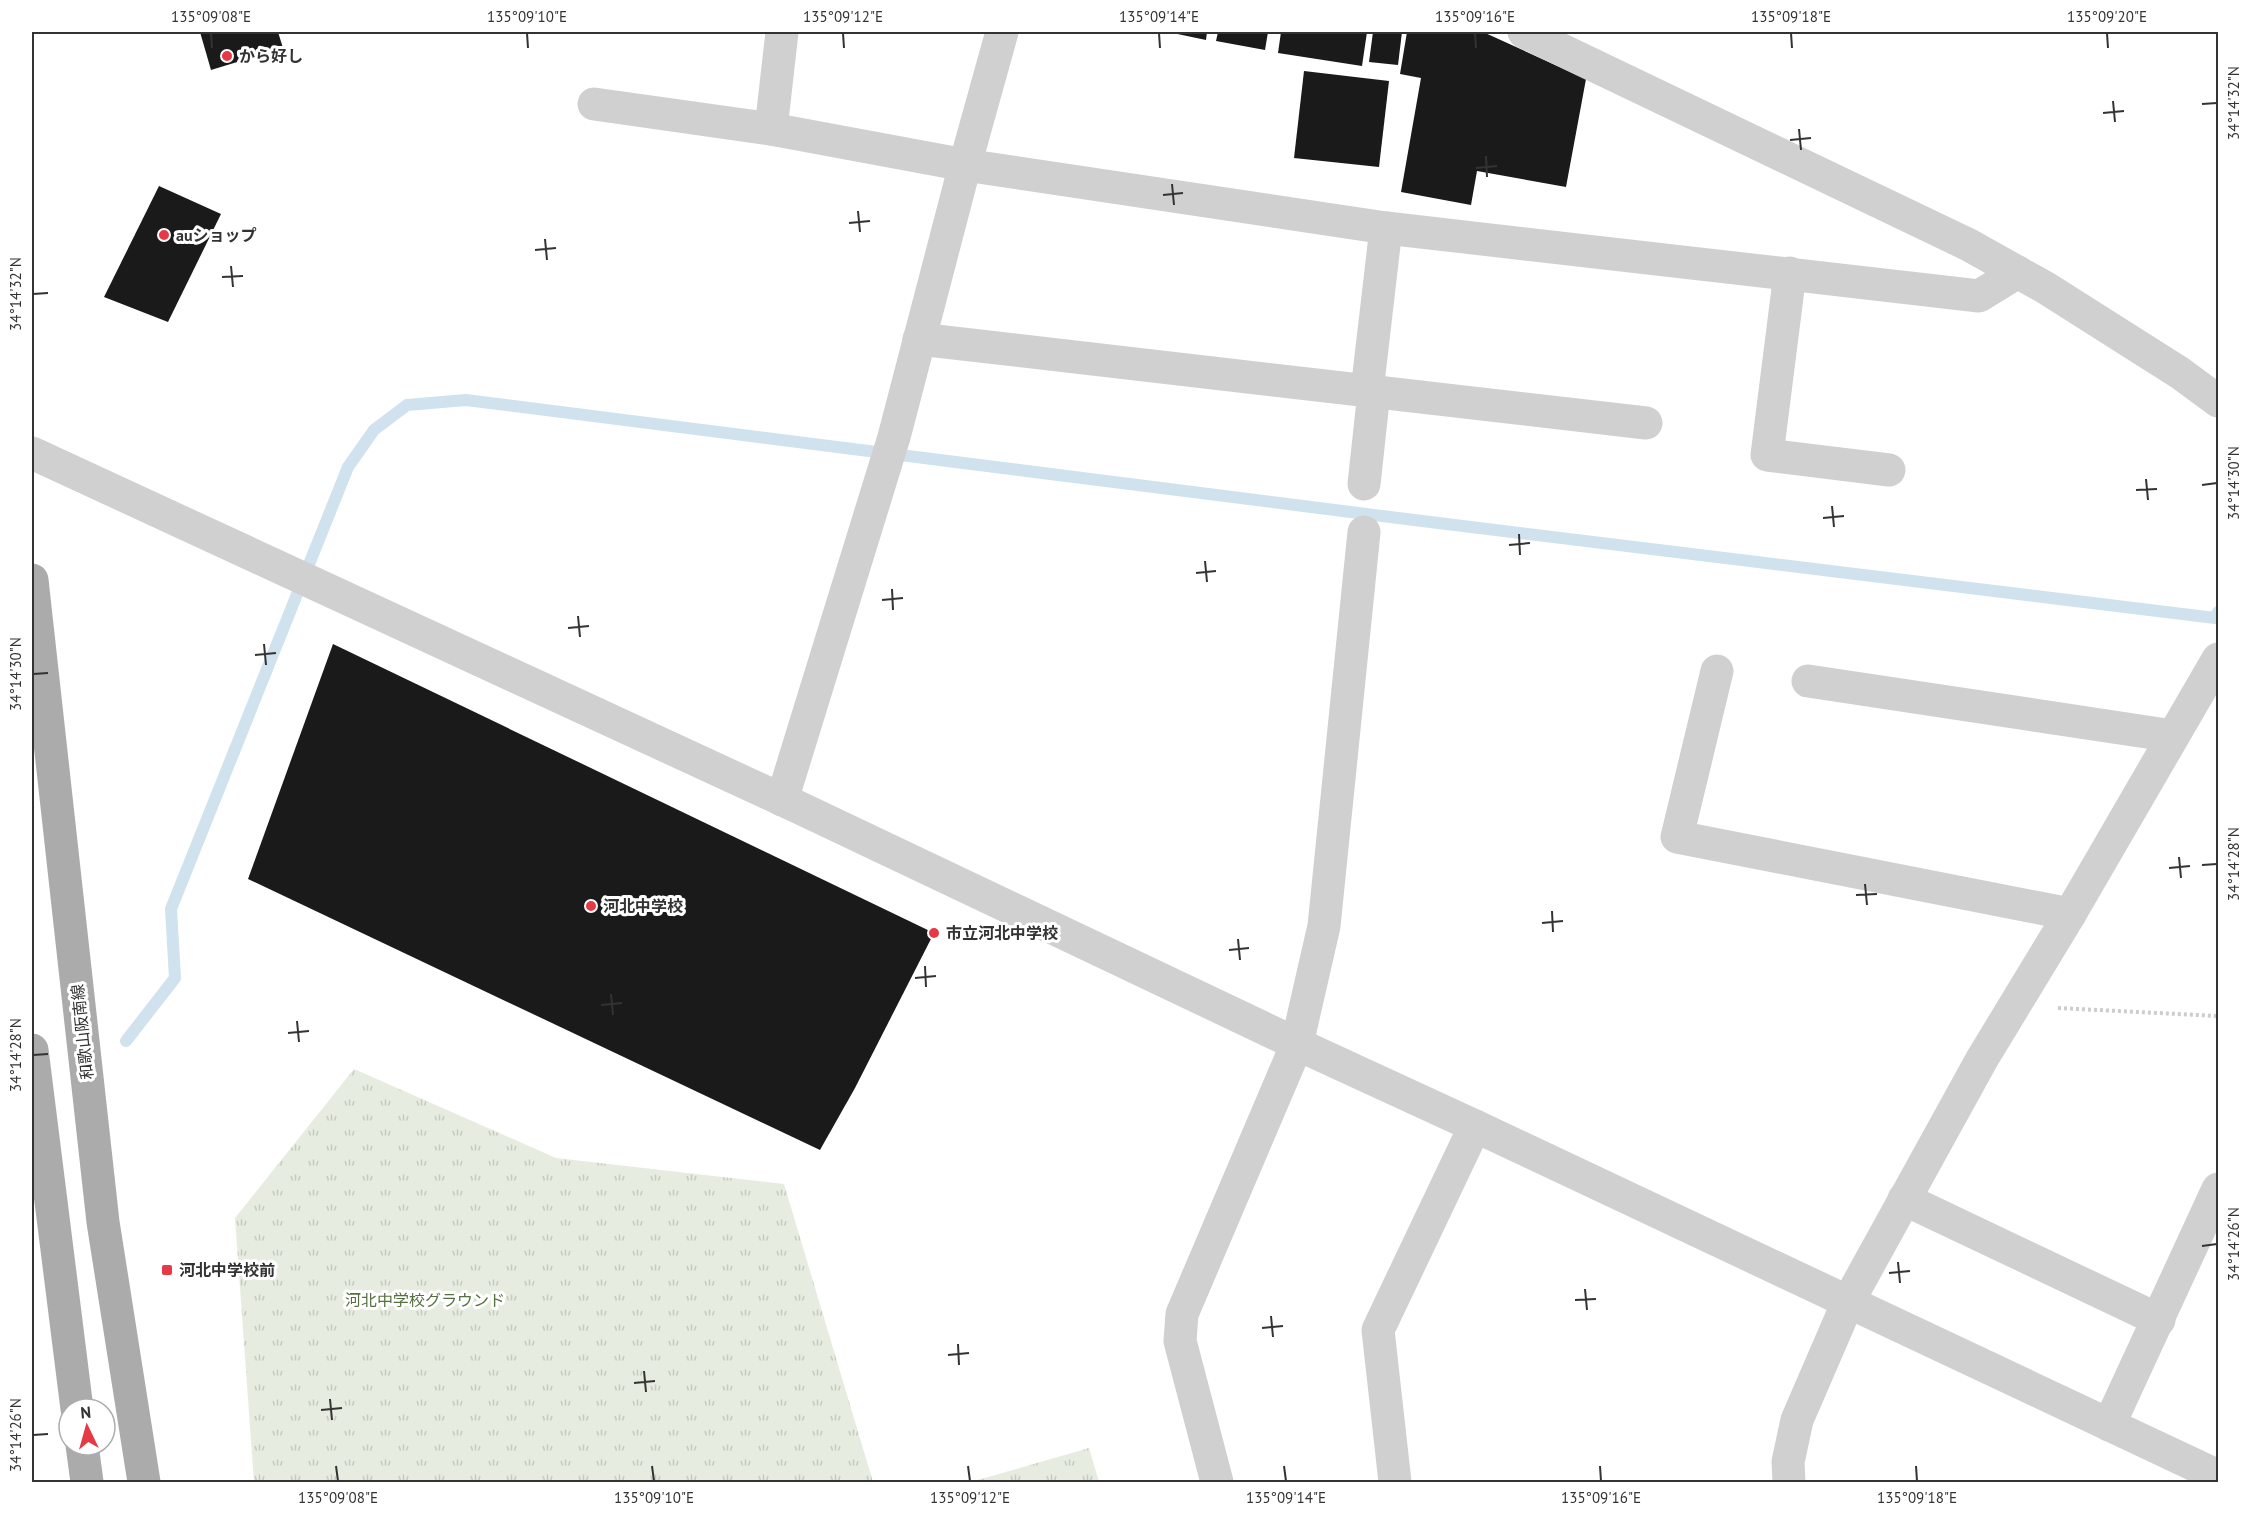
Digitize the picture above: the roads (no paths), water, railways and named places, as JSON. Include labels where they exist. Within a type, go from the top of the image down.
[{"type":"main road","name":"和歌山阪南線","points":[[32,580],[103,1222],[144,1482]]},
{"type":"main road","points":[[32,1050],[75,1397]]},
{"type":"main road","points":[[84,1457],[87,1482]]},
{"type":"street","points":[[771,129],[782,32]]},
{"type":"street","points":[[782,800],[890,451],[1002,32]]},
{"type":"street","points":[[1524,32],[1969,245],[2018,272],[2180,373],[2218,401]]},
{"type":"street","points":[[594,104],[771,129],[965,165],[1386,228],[1979,296],[2018,272]]},
{"type":"street","points":[[1364,484],[1386,228]]},
{"type":"street","points":[[1790,273],[1767,455],[1889,470]]},
{"type":"street","points":[[919,339],[1646,423]]},
{"type":"street","points":[[32,453],[782,800],[2218,1476]]},
{"type":"street","points":[[1217,1482],[1180,1341],[1182,1314],[1297,1044],[1324,926],[1364,532]]},
{"type":"street","points":[[1789,1482],[1788,1462],[1797,1420],[1848,1302],[1982,1059],[2070,914],[2218,659]]},
{"type":"street","points":[[1717,671],[1677,837],[2070,914]]},
{"type":"street","points":[[1808,681],[2173,736]]},
{"type":"street","points":[[1395,1482],[1378,1330],[1475,1126]]},
{"type":"street","points":[[2109,1425],[2218,1189]]},
{"type":"street","points":[[1904,1199],[2159,1320]]},
{"type":"waterway","points":[[126,1041],[175,978],[171,909],[348,467],[374,430],[407,405],[466,400],[1406,519],[2215,618],[2218,612]]},
{"type":"place","name":"から好し","points":[[227,56]]},
{"type":"place","name":"auショップ","points":[[164,235]]},
{"type":"place","name":"河北中学校","points":[[591,906]]},
{"type":"place","name":"市立河北中学校","points":[[934,933]]},
{"type":"place","name":"河北中学校前","points":[[167,1270]]},
{"type":"park label","name":"河北中学校グラウンド","points":[[425,1300]]}]
